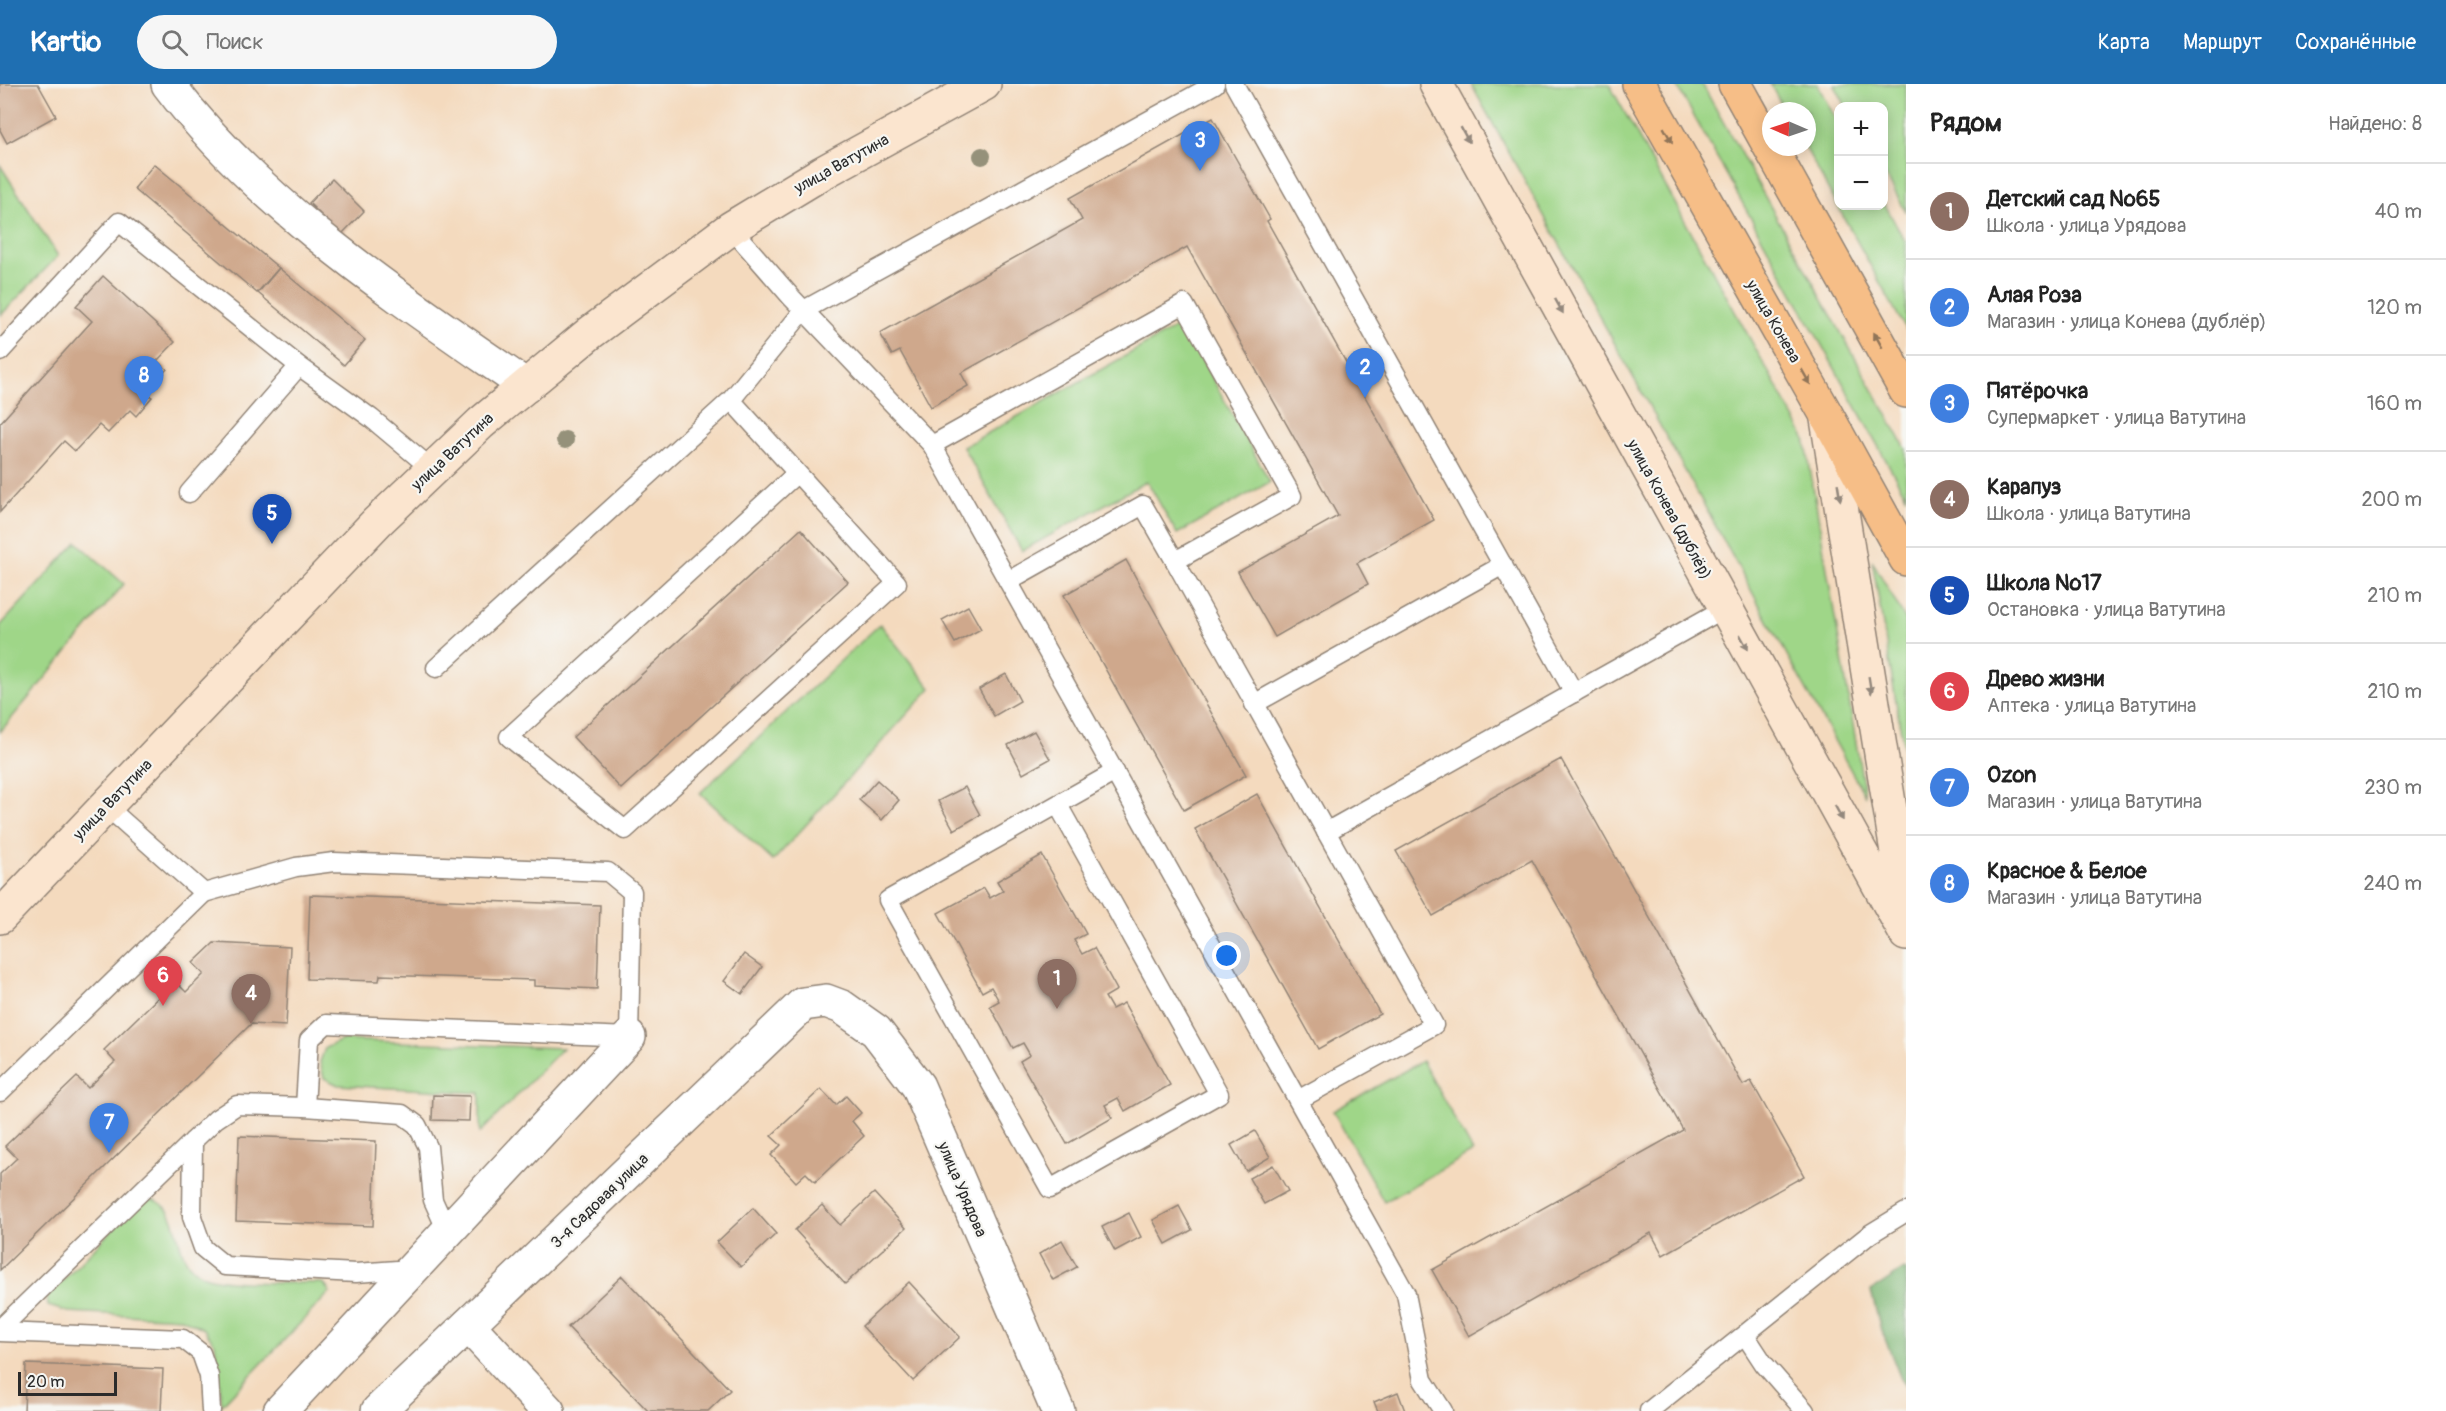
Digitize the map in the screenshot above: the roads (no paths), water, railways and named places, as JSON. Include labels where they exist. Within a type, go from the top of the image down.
[{"type":"main road","name":"улица Ватутина","points":[[0,917],[377,522],[432,469],[526,386],[590,333],[731,228],[822,173],[984,84]]},
{"type":"main road","name":"улица Конева (дублёр)","points":[[1436,84],[1906,934]]},
{"type":"main road","name":"улица Конева","points":[[1639,84],[1906,559]]},
{"type":"main road","points":[[1735,84],[1906,391]]},
{"type":"main road","points":[[1826,414],[1906,908]]},
{"type":"street","points":[[168,84],[208,133],[240,165],[349,262],[526,386]]},
{"type":"street","name":"3-я Садовая улица","points":[[378,1411],[803,1004],[826,1000]]},
{"type":"street","name":"улица Урядова","points":[[826,1000],[842,1007],[876,1031],[918,1086],[1058,1411]]},
{"type":"street","points":[[280,1411],[629,1037]]},
{"type":"street","points":[[468,1325],[548,1411]]},
{"type":"lane","points":[[436,668],[731,400],[804,310],[1215,84]]},
{"type":"lane","points":[[1234,84],[1574,693]]},
{"type":"lane","points":[[2,345],[118,222],[299,366],[371,418],[432,469]]},
{"type":"lane","points":[[731,228],[804,310],[932,445],[1406,1294],[1423,1380],[1443,1411]]},
{"type":"lane","points":[[932,445],[1184,303],[1292,496],[1175,561]]},
{"type":"lane","points":[[189,493],[299,366]]},
{"type":"lane","points":[[731,400],[897,583],[626,830],[509,737],[797,473]]},
{"type":"lane","points":[[1008,581],[1143,505],[1175,561],[1434,1025],[1298,1100]]},
{"type":"lane","points":[[1254,704],[1503,565]]},
{"type":"lane","points":[[1326,832],[1725,608]]},
{"type":"lane","points":[[1058,805],[1219,1094],[1050,1189],[888,900],[1115,772]]},
{"type":"lane","points":[[106,806],[204,893]]},
{"type":"lane","points":[[0,1092],[204,893],[296,867],[334,862],[608,872],[632,892],[629,1037],[326,1024],[309,1040],[305,1107]]},
{"type":"lane","points":[[0,1330],[193,1140],[216,1119],[237,1105],[402,1114],[417,1125],[428,1147],[433,1200],[447,1231]]},
{"type":"lane","points":[[193,1140],[192,1217],[203,1248],[225,1266],[356,1273],[411,1269]]},
{"type":"lane","points":[[1649,1411],[1870,1234],[1906,1212]]},
{"type":"lane","points":[[0,1330],[183,1339],[201,1353],[209,1376],[211,1411]]},
{"type":"lane","points":[[1745,1335],[1764,1364],[1805,1411]]},
{"type":"place","name":"Пятёрочка","points":[[1200,171]]},
{"type":"place","name":"Алая Роза","points":[[1365,398]]},
{"type":"place","name":"Красное & Белое","points":[[144,406]]},
{"type":"place","name":"Школа №17","points":[[272,544]]},
{"type":"place","name":"Древо жизни","points":[[163,1006]]},
{"type":"place","name":"Детский сад №65","points":[[1057,1009]]},
{"type":"place","name":"Карапуз","points":[[251,1024]]},
{"type":"place","name":"Ozon","points":[[109,1153]]}]
